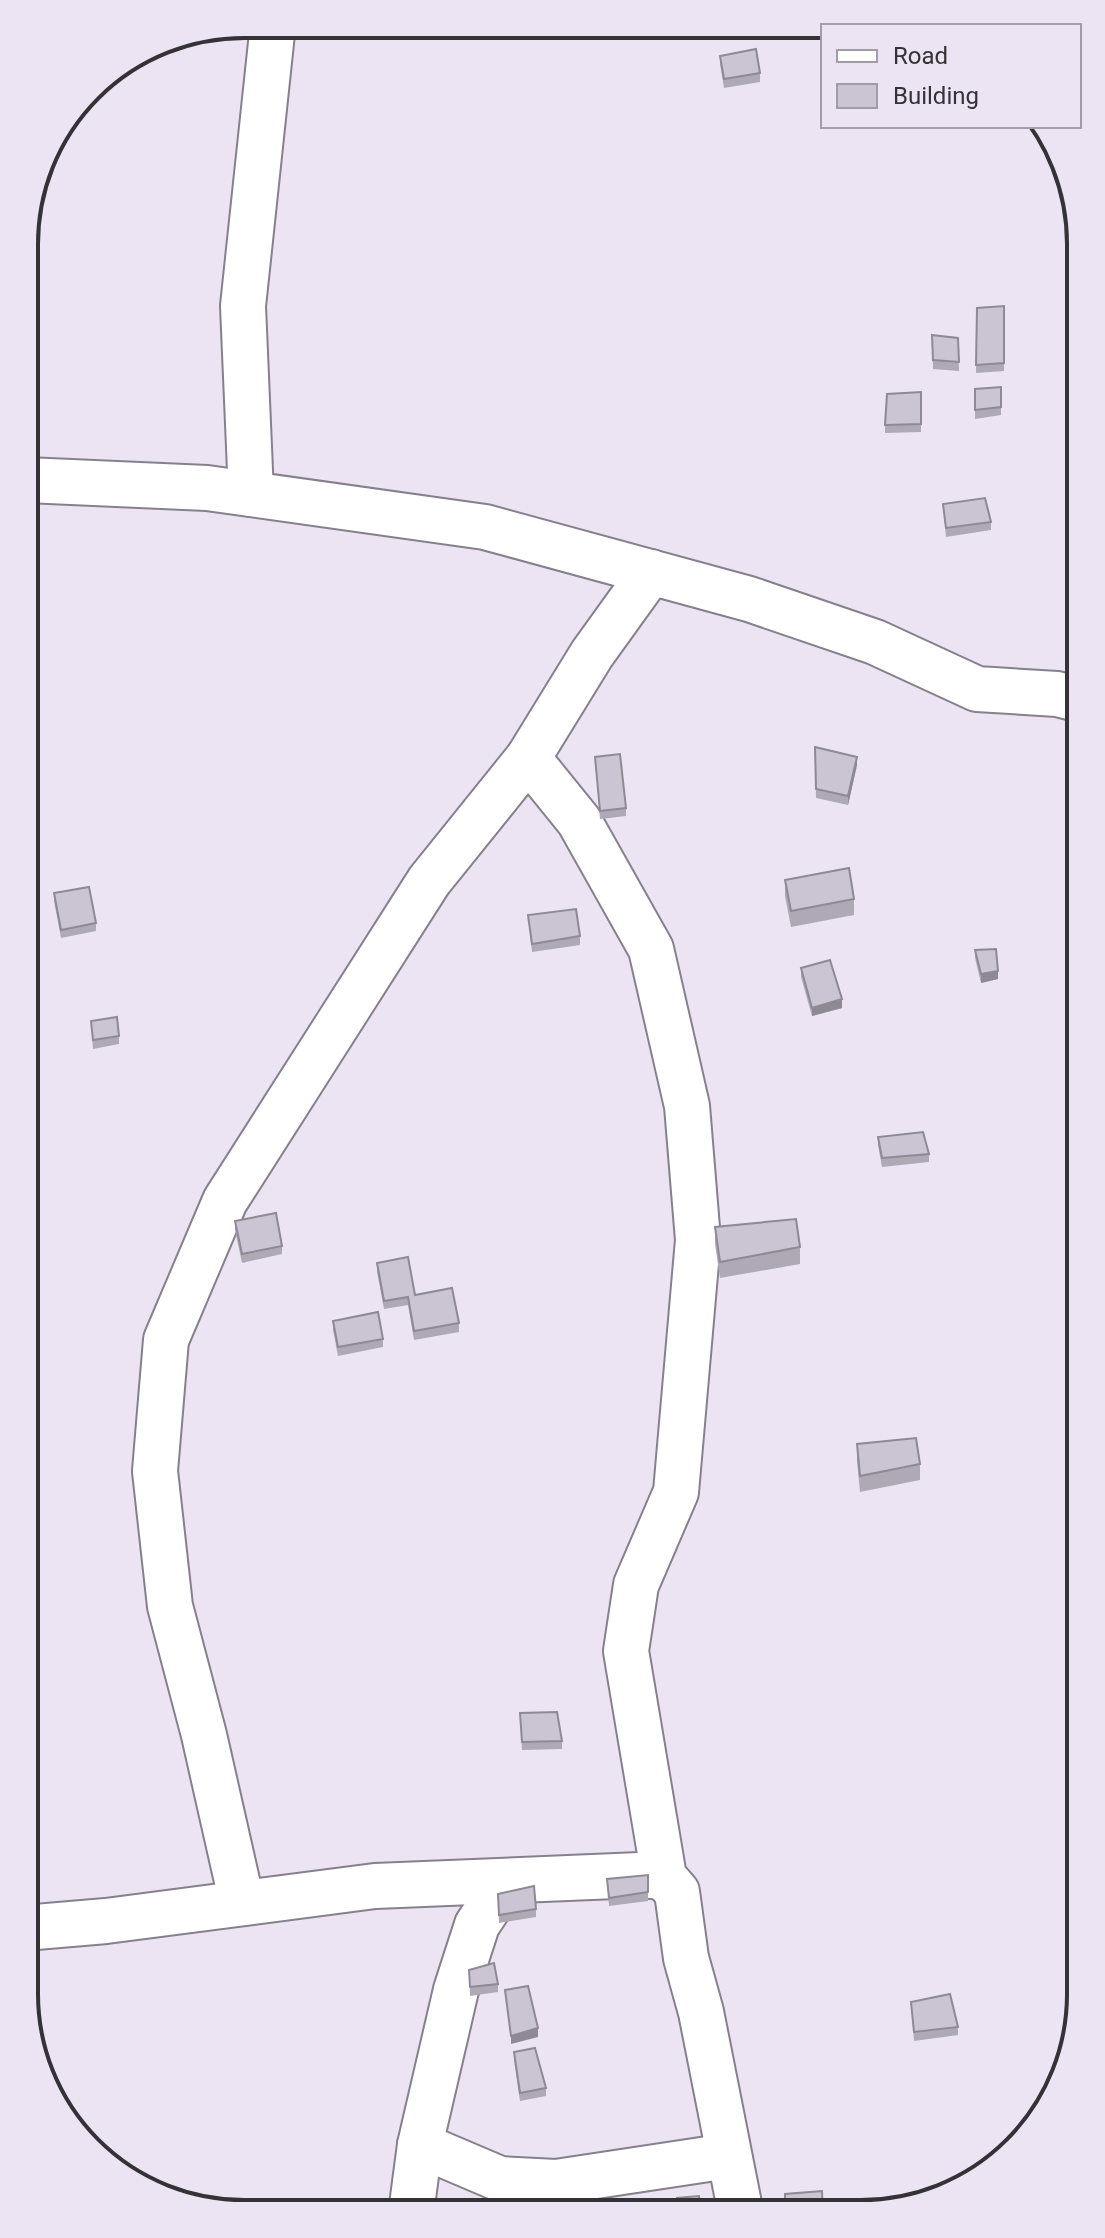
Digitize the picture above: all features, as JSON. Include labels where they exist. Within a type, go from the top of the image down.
[{"type":"street","points":[[251,494],[243,306],[272,38]]},
{"type":"street","points":[[38,481],[207,488],[485,527],[749,599],[875,642],[977,689],[1067,696]]},
{"type":"street","points":[[242,1903],[204,1735],[170,1606],[155,1471],[166,1340],[225,1201],[429,881],[528,758],[592,654],[651,572]]},
{"type":"street","points":[[528,758],[579,821],[651,949],[687,1106],[698,1240],[676,1492],[636,1585],[626,1651],[664,1877],[677,1892],[686,1958],[701,2012],[738,2200]]},
{"type":"street","points":[[38,1927],[106,1921],[375,1886],[640,1875],[664,1877]]},
{"type":"street","points":[[413,2200],[420,2145],[448,2019],[477,1925],[506,1881]]},
{"type":"street","points":[[420,2145],[500,2179],[556,2182],[728,2156]]},
{"type":"building","points":[[756,49],[760,73],[724,79],[720,56]]},
{"type":"building","points":[[1004,306],[1004,363],[976,365],[977,308]]},
{"type":"building","points":[[932,335],[958,338],[959,362],[933,360]]},
{"type":"building","points":[[1001,387],[1001,407],[975,410],[975,389]]},
{"type":"building","points":[[921,392],[921,424],[885,425],[887,394]]},
{"type":"building","points":[[985,498],[991,522],[946,528],[943,504]]},
{"type":"building","points":[[815,747],[857,757],[848,796],[816,789]]},
{"type":"building","points":[[620,754],[626,808],[600,811],[595,757]]},
{"type":"building","points":[[849,868],[854,899],[791,911],[785,880]]},
{"type":"building","points":[[89,887],[96,923],[61,930],[54,893]]},
{"type":"building","points":[[576,909],[580,936],[532,944],[528,915]]},
{"type":"building","points":[[996,949],[998,971],[981,974],[975,950]]},
{"type":"building","points":[[830,960],[842,999],[812,1008],[801,968]]},
{"type":"building","points":[[117,1017],[119,1036],[93,1040],[91,1021]]},
{"type":"building","points":[[923,1132],[929,1154],[882,1158],[878,1137]]},
{"type":"building","points":[[276,1213],[282,1246],[242,1254],[235,1221]]},
{"type":"building","points":[[796,1219],[800,1247],[720,1262],[715,1227]]},
{"type":"building","points":[[408,1257],[415,1295],[452,1288],[459,1323],[414,1331],[408,1297],[384,1301],[377,1263]]},
{"type":"building","points":[[378,1312],[383,1339],[338,1347],[333,1321]]},
{"type":"building","points":[[916,1438],[920,1464],[860,1476],[857,1444]]},
{"type":"building","points":[[557,1712],[562,1741],[522,1742],[520,1713]]},
{"type":"building","points":[[648,1875],[648,1892],[609,1898],[607,1879]]},
{"type":"building","points":[[534,1886],[536,1909],[499,1915],[498,1894]]},
{"type":"building","points":[[494,1963],[498,1984],[470,1987],[469,1970]]},
{"type":"building","points":[[528,1986],[538,2028],[511,2036],[505,1990]]},
{"type":"building","points":[[950,1994],[958,2027],[914,2032],[911,2002]]},
{"type":"building","points":[[535,2048],[546,2088],[520,2093],[514,2052]]},
{"type":"building","points":[[822,2191],[822,2200],[785,2200],[785,2194]]},
{"type":"building","points":[[699,2196],[699,2200],[677,2200]]}]
